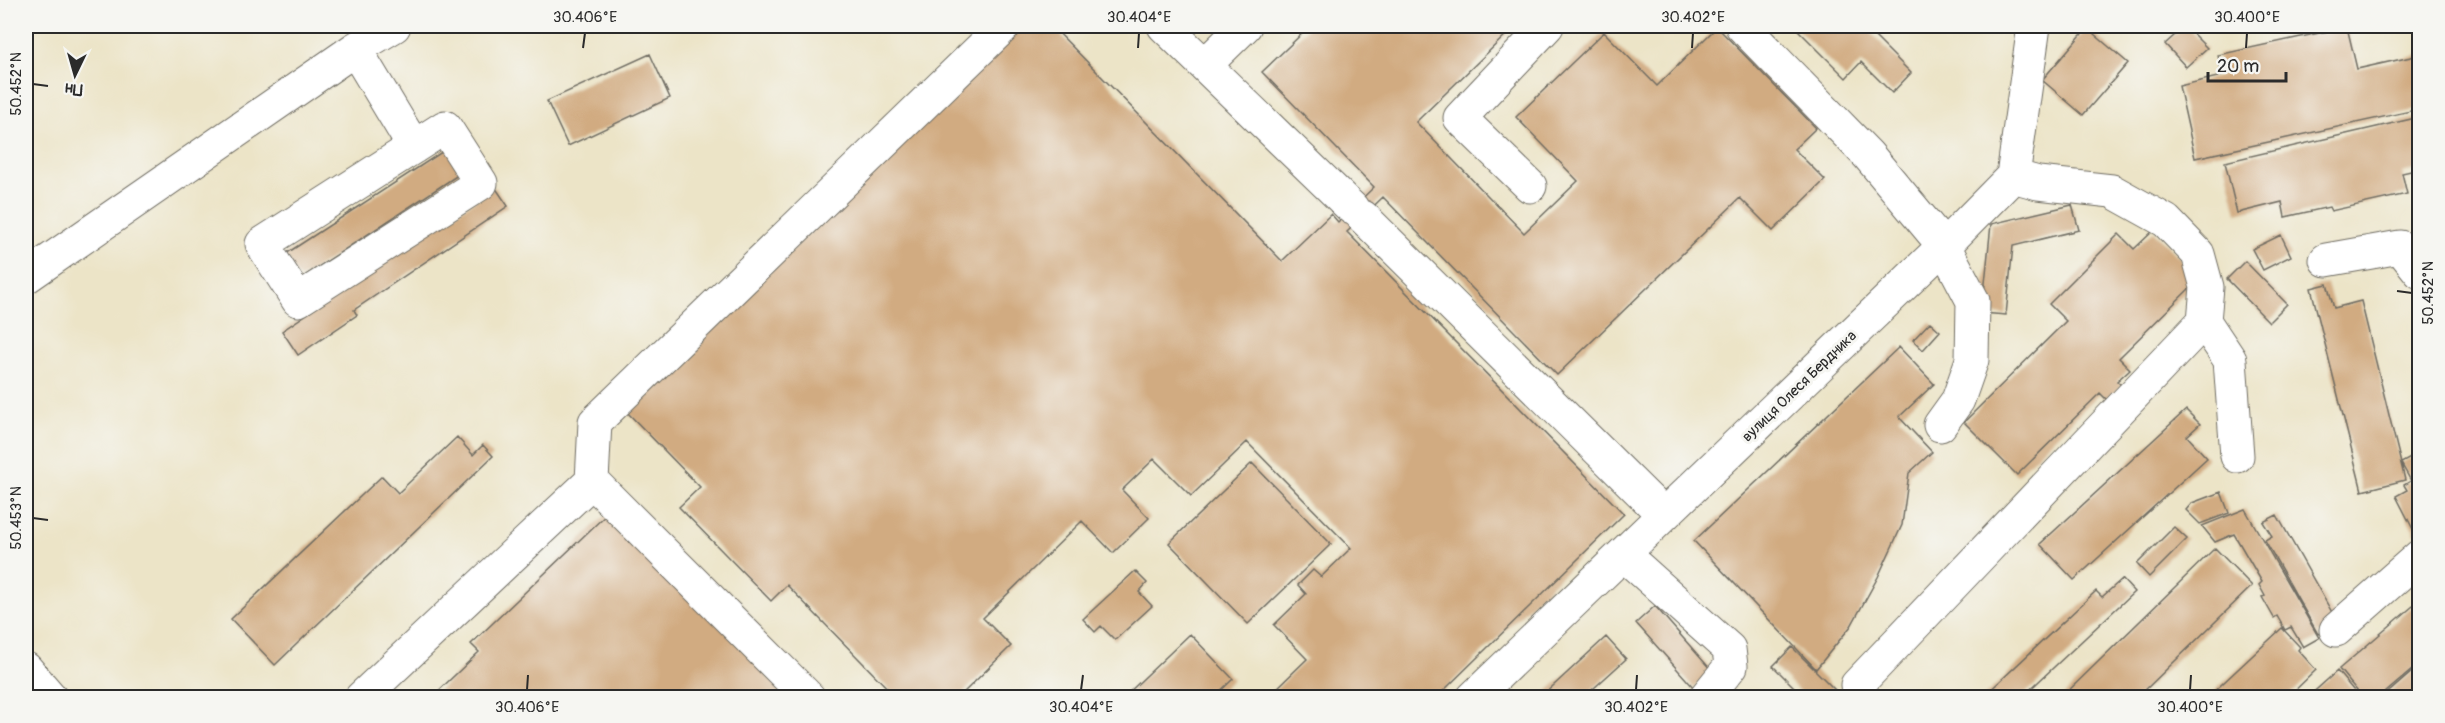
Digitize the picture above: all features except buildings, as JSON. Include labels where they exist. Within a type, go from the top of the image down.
[{"type":"street","points":[[26,277],[355,49],[394,26]]},
{"type":"street","points":[[361,698],[592,481],[595,422],[1004,26]]},
{"type":"street","points":[[1164,26],[1357,212],[1664,515]]},
{"type":"street","points":[[1205,65],[1245,26]]},
{"type":"street","points":[[1530,186],[1460,118],[1547,26]]},
{"type":"street","points":[[1742,26],[1868,155],[1944,246],[1973,301],[1971,360],[1958,400],[1940,425]]},
{"type":"street","points":[[1857,685],[2204,321],[2207,287],[2198,254],[2166,221],[2112,191],[2038,183],[2013,176],[2034,26]]},
{"type":"street","points":[[355,49],[414,147]]},
{"type":"street","points":[[445,127],[481,183],[298,300],[262,244],[414,147],[445,127]]},
{"type":"street","name":"вулиця Олеся Бердника","points":[[1473,698],[1944,246],[2013,176]]},
{"type":"street","points":[[2325,260],[2400,247],[2420,272]]},
{"type":"street","points":[[2204,321],[2230,360],[2237,456]]},
{"type":"street","points":[[592,481],[809,698]]},
{"type":"street","points":[[1623,554],[1729,650],[1731,666],[1705,698]]},
{"type":"street","points":[[2336,630],[2420,556]]},
{"type":"street","points":[[26,669],[51,698]]}]
